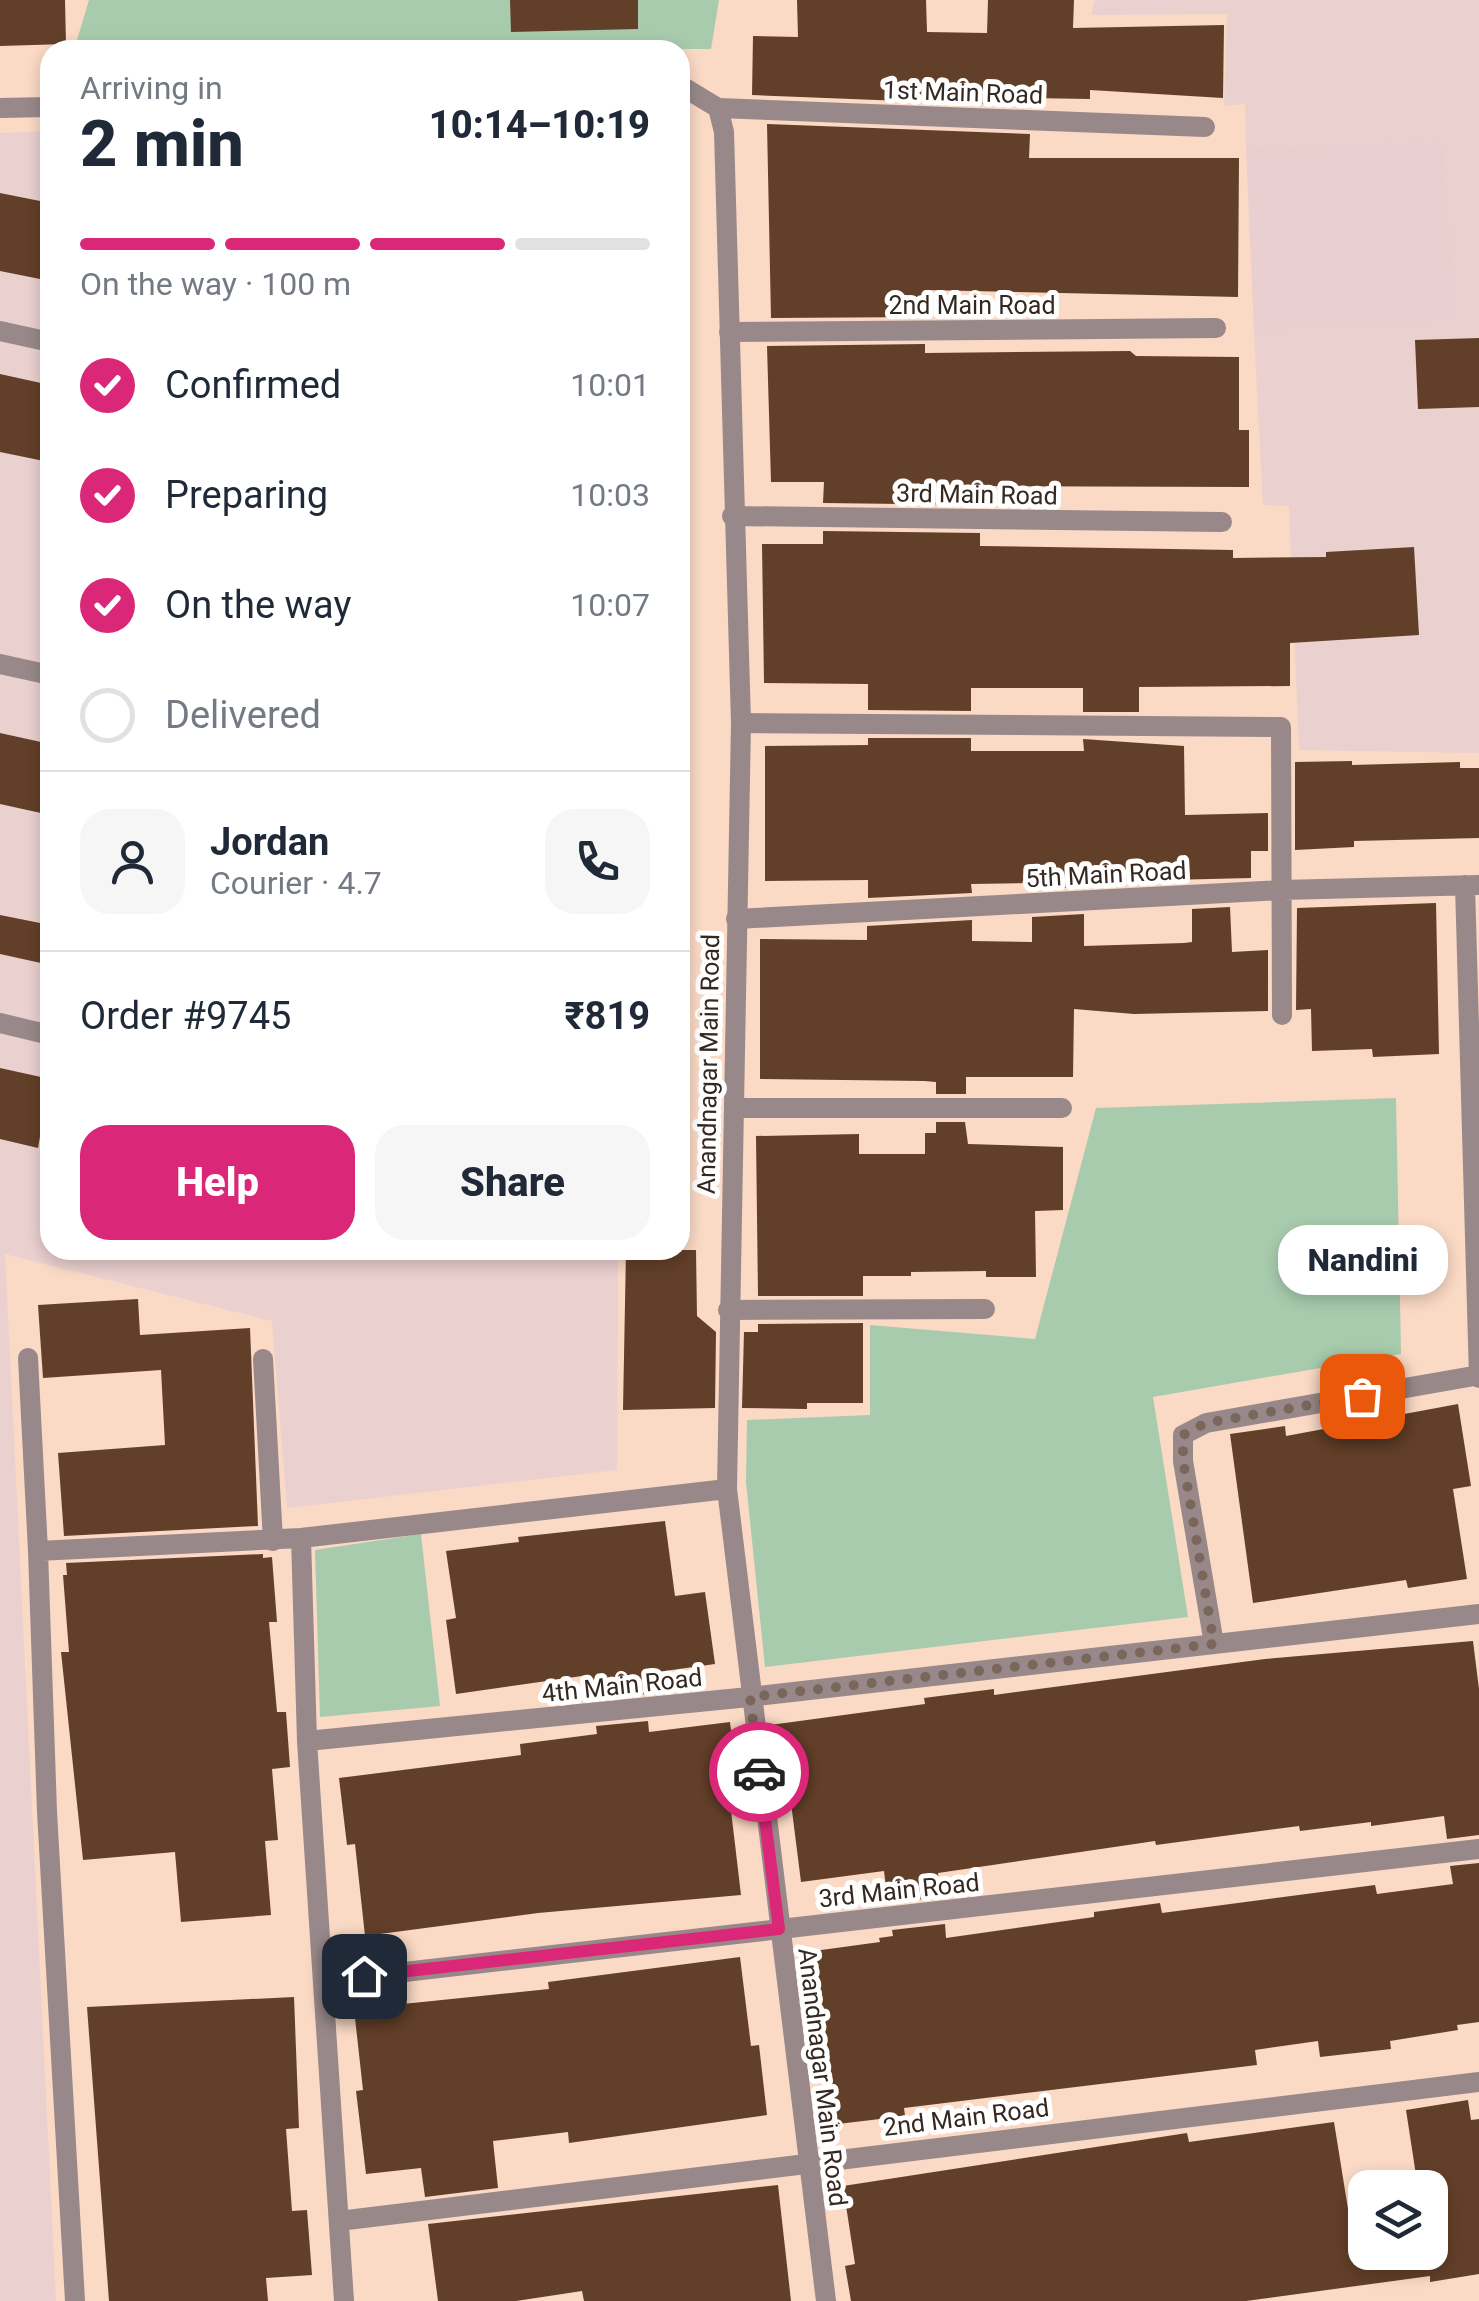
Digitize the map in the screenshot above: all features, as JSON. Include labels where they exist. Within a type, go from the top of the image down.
[{"type":"street","points":[[690,92],[718,108]]},
{"type":"street","points":[[0,108],[40,106]]},
{"type":"street","name":"1st Main Road","points":[[718,108],[1205,127]]},
{"type":"street","name":"Anandnagar Main Road","points":[[718,108],[724,132],[732,516],[741,723],[726,1489],[826,2301]]},
{"type":"street","name":"2nd Main Road","points":[[729,332],[1216,328]]},
{"type":"street","points":[[0,332],[40,340]]},
{"type":"street","name":"3rd Main Road","points":[[732,516],[1222,522]]},
{"type":"street","points":[[0,664],[40,674]]},
{"type":"street","points":[[741,723],[1281,727],[1282,1015]]},
{"type":"street","points":[[1214,1644],[1183,1460],[1183,1435],[1206,1423],[1479,1376],[1472,885]]},
{"type":"street","name":"5th Main Road","points":[[736,919],[1282,890],[1472,885]]},
{"type":"street","points":[[0,1024],[40,1033]]},
{"type":"street","points":[[734,1108],[1062,1108]]},
{"type":"street","points":[[728,1310],[985,1309]]},
{"type":"street","points":[[28,1358],[46,1812],[75,2301]]},
{"type":"street","points":[[263,1359],[273,1540]]},
{"type":"street","points":[[38,1551],[301,1538],[726,1489]]},
{"type":"street","points":[[301,1538],[307,1741],[326,1980],[344,2301]]},
{"type":"street","name":"4th Main Road","points":[[307,1741],[750,1697],[1479,1614]]},
{"type":"street","name":"3rd Main Road","points":[[326,1980],[1479,1850]]},
{"type":"street","name":"2nd Main Road","points":[[340,2221],[1479,2082]]},
{"type":"shaded area","points":[[1095,0],[1479,0],[1479,753],[1299,750],[1289,506],[1263,505],[1254,333],[1459,321],[1443,140],[1246,147],[1245,104],[1224,106],[1227,14],[1091,15]]},
{"type":"shaded area","points":[[40,131],[40,1260],[618,1260],[617,1470],[287,1508],[272,1321],[5,1254],[56,2301],[0,2301],[0,133]]},
{"type":"shaded area","points":[[1443,140],[1459,321],[1254,333],[1246,147]]},
{"type":"green space","points":[[89,0],[719,0],[711,49],[690,49],[690,40],[77,40]]},
{"type":"green space","points":[[1396,1098],[1401,1354],[1153,1397],[1188,1617],[765,1667],[746,1482],[747,1420],[870,1415],[870,1325],[1035,1339],[1096,1108]]},
{"type":"green space","points":[[421,1534],[440,1706],[320,1717],[315,1550]]},
{"type":"building","points":[[0,0],[65,0],[66,40],[0,46]]},
{"type":"building","points":[[510,0],[638,0],[638,29],[511,32]]},
{"type":"building","points":[[797,0],[926,0],[927,32],[987,33],[988,0],[1074,0],[1073,28],[1224,25],[1223,98],[1090,90],[1090,99],[1030,98],[1030,106],[752,95],[753,36],[798,37]]},
{"type":"building","points":[[767,124],[1030,134],[1029,158],[1239,158],[1238,297],[925,290],[925,317],[771,318]]},
{"type":"building","points":[[0,193],[40,201],[40,279],[0,271]]},
{"type":"building","points":[[1479,338],[1479,407],[1418,409],[1415,340]]},
{"type":"building","points":[[925,344],[925,353],[1130,351],[1136,356],[1239,357],[1239,430],[1249,430],[1249,487],[981,486],[981,505],[823,503],[824,482],[771,482],[767,346]]},
{"type":"building","points":[[0,374],[40,383],[40,460],[0,452]]},
{"type":"building","points":[[823,531],[980,533],[980,546],[1233,550],[1233,558],[1326,557],[1326,552],[1414,547],[1419,635],[1290,643],[1290,686],[1139,687],[1139,712],[1083,712],[1083,688],[971,688],[971,711],[868,710],[868,684],[764,683],[762,544],[823,544]]},
{"type":"building","points":[[0,733],[40,742],[40,813],[0,804]]},
{"type":"building","points":[[868,738],[971,738],[971,751],[1084,751],[1083,739],[1184,746],[1185,815],[1268,813],[1268,851],[1251,851],[1251,878],[1085,882],[1085,887],[1033,889],[1033,883],[971,884],[972,893],[868,898],[868,880],[765,881],[765,746],[868,745]]},
{"type":"building","points":[[1352,761],[1352,765],[1460,762],[1460,768],[1479,768],[1479,838],[1354,841],[1354,847],[1295,850],[1295,762]]},
{"type":"building","points":[[1436,903],[1439,1054],[1373,1057],[1372,1049],[1312,1051],[1311,1009],[1296,1010],[1297,908]]},
{"type":"building","points":[[1230,907],[1232,952],[1268,950],[1268,1011],[1134,1014],[1074,1009],[1073,1077],[966,1077],[966,1094],[936,1094],[936,1082],[924,1081],[760,1079],[760,939],[867,940],[867,926],[972,920],[972,941],[1032,942],[1032,917],[1084,914],[1084,946],[1184,943],[1192,942],[1192,909]]},
{"type":"building","points":[[0,915],[40,923],[40,963],[0,954]]},
{"type":"building","points":[[0,1068],[40,1077],[38,1148],[0,1139]]},
{"type":"building","points":[[936,1122],[965,1122],[968,1144],[1063,1147],[1063,1210],[1035,1211],[1036,1277],[986,1277],[986,1271],[911,1272],[911,1276],[863,1276],[863,1296],[758,1296],[756,1136],[859,1134],[859,1154],[925,1154],[925,1133],[936,1133]]},
{"type":"building","points":[[690,1250],[696,1250],[697,1316],[716,1332],[715,1408],[623,1410],[626,1260],[690,1260]]},
{"type":"building","points":[[138,1299],[140,1335],[250,1328],[258,1526],[64,1536],[58,1453],[165,1445],[161,1370],[43,1378],[38,1305]]},
{"type":"building","points":[[863,1323],[863,1403],[807,1403],[807,1409],[742,1408],[744,1332],[758,1332],[758,1324]]},
{"type":"building","points":[[1458,1404],[1471,1486],[1453,1489],[1467,1579],[1408,1588],[1406,1580],[1253,1603],[1230,1434],[1285,1426],[1286,1436]]},
{"type":"building","points":[[665,1521],[675,1596],[705,1592],[715,1664],[643,1674],[645,1694],[592,1699],[589,1675],[456,1694],[446,1620],[456,1618],[446,1551],[519,1542],[518,1537]]},
{"type":"building","points":[[263,1554],[263,1558],[272,1557],[277,1622],[269,1622],[277,1712],[286,1712],[290,1767],[272,1769],[278,1840],[265,1841],[271,1915],[181,1922],[175,1852],[83,1860],[61,1652],[69,1652],[63,1575],[67,1575],[66,1563]]},
{"type":"building","points":[[1473,1641],[1479,1689],[1479,1835],[1447,1839],[1444,1816],[1300,1831],[1299,1826],[1156,1845],[1155,1841],[938,1873],[941,1897],[888,1903],[884,1871],[801,1882],[790,1795],[778,1796],[770,1725],[925,1704],[924,1698],[994,1689],[994,1695],[1265,1659]]},
{"type":"building","points":[[648,1721],[649,1732],[730,1722],[731,1730],[742,1729],[751,1799],[730,1802],[741,1895],[538,1913],[365,1936],[355,1844],[347,1845],[339,1778],[521,1755],[520,1744],[597,1734],[596,1726]]},
{"type":"building","points":[[1479,1863],[1479,2022],[1457,2025],[1458,2030],[1390,2041],[1391,2049],[1320,2057],[1318,2041],[1255,2050],[1257,2065],[904,2108],[905,2116],[838,2124],[814,1951],[880,1942],[879,1938],[893,1936],[892,1930],[945,1924],[946,1938],[1094,1917],[1094,1912],[1160,1903],[1162,1913],[1375,1885],[1377,1894],[1453,1884],[1450,1866]]},
{"type":"building","points":[[740,1957],[751,2046],[759,2045],[767,2115],[569,2143],[568,2132],[493,2141],[498,2188],[425,2197],[421,2168],[366,2174],[356,2091],[363,2090],[354,2009],[549,1989],[548,1982]]},
{"type":"building","points":[[294,1997],[299,2128],[286,2129],[292,2211],[307,2210],[312,2275],[266,2278],[268,2301],[109,2301],[87,2007]]},
{"type":"building","points":[[1468,2100],[1471,2120],[1479,2119],[1479,2274],[1430,2282],[1430,2276],[1246,2301],[851,2301],[845,2266],[855,2264],[843,2186],[1187,2133],[1189,2142],[1334,2122],[1348,2209],[1348,2270],[1448,2270],[1448,2170],[1415,2170],[1406,2110]]},
{"type":"building","points":[[778,2185],[791,2301],[584,2301],[582,2291],[516,2301],[438,2301],[428,2224]]},
{"type":"way so far","points":[[759,1772],[750,1697],[1214,1644],[1183,1460],[1183,1435],[1206,1423],[1362,1396]]},
{"type":"place","name":"Nandini","points":[[1362,1396]]},
{"type":"route","points":[[364,1976],[779,1929],[759,1772]]}]
